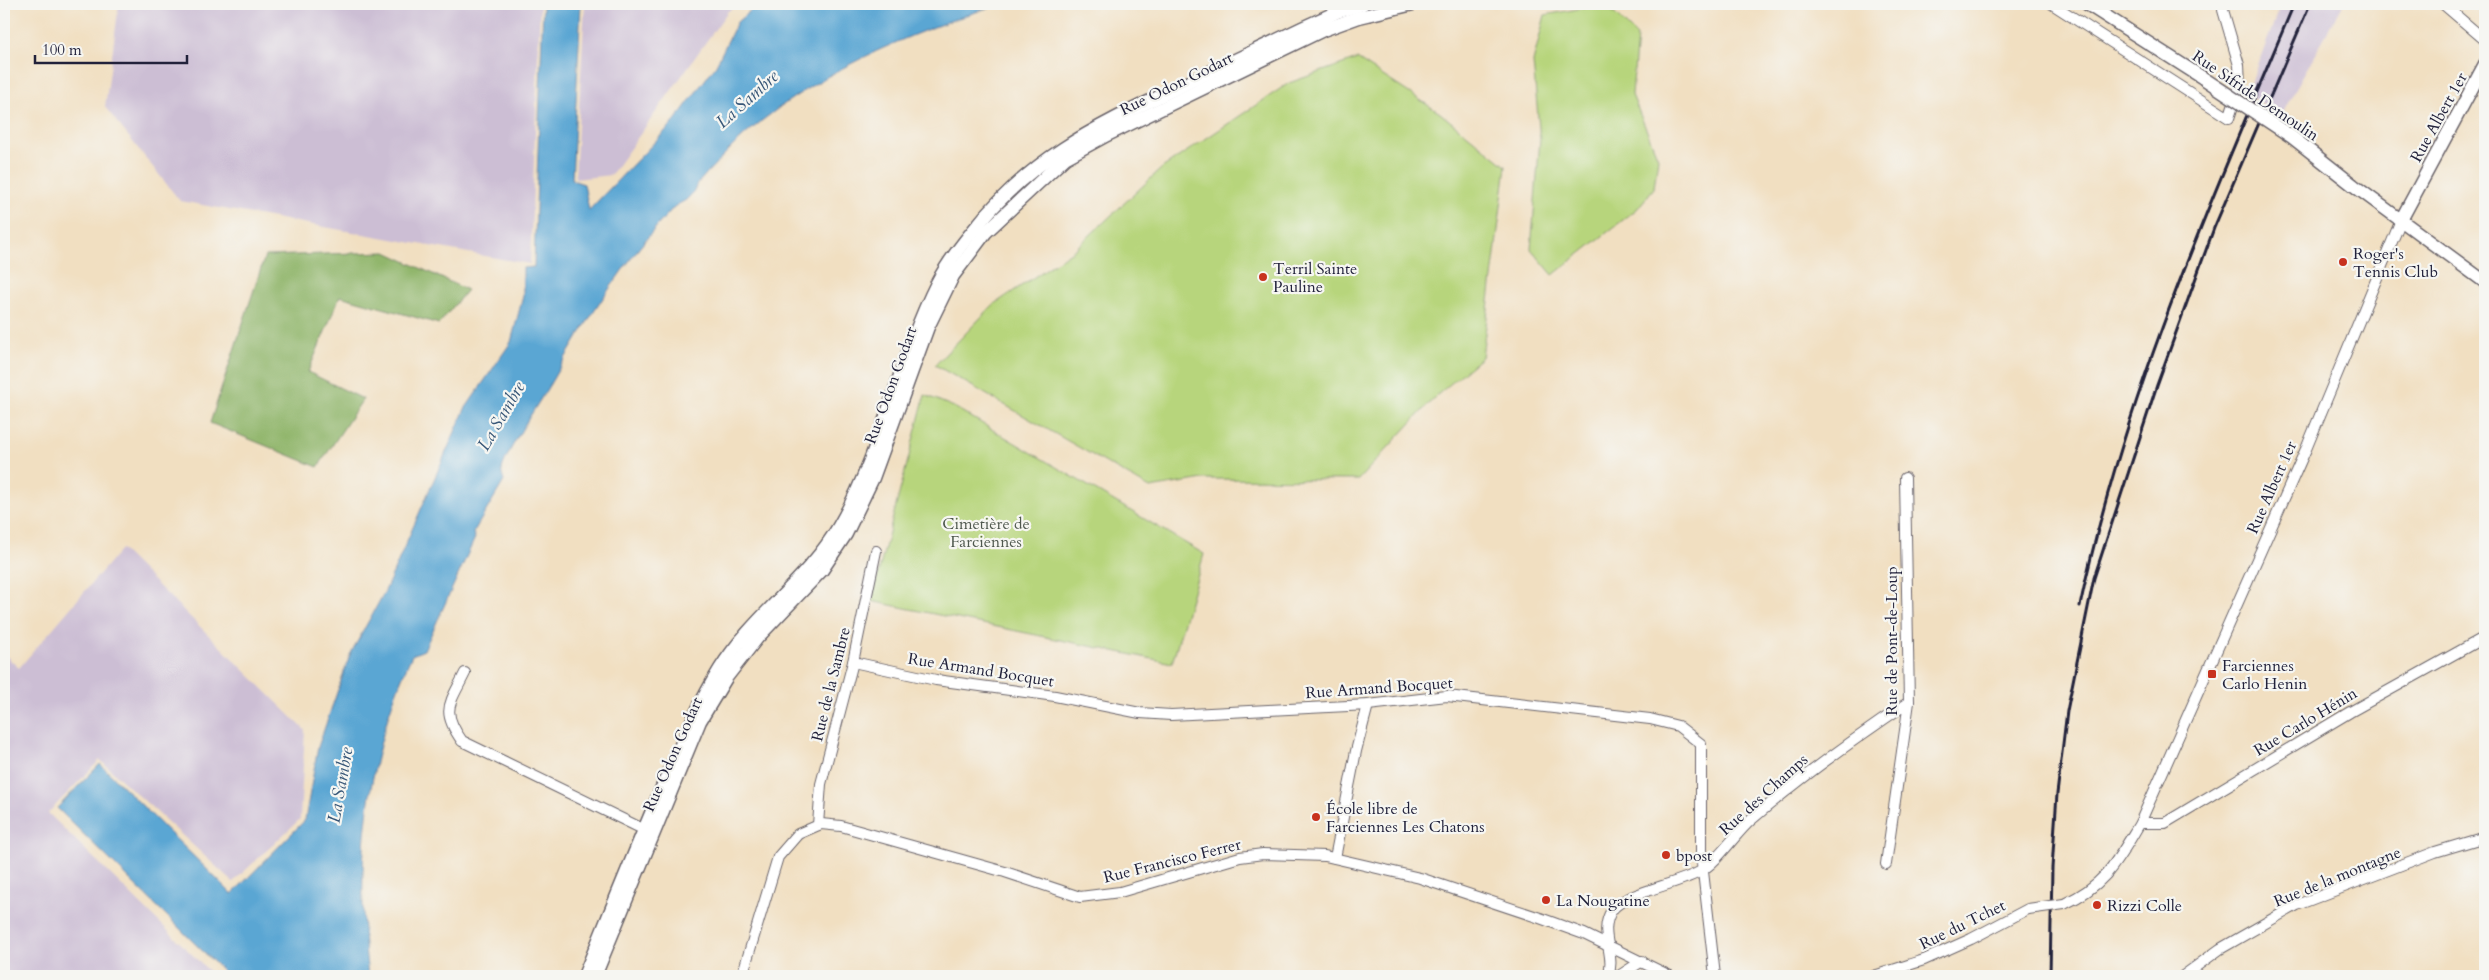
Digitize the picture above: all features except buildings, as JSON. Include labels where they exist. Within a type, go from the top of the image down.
[{"type":"main road","name":"Rue Odon Godart","points":[[595,976],[693,716],[722,666],[747,635],[813,563],[838,528],[863,476],[921,320],[938,281],[962,244],[991,208],[1024,175],[1062,147],[1096,127],[1336,12],[1363,4]]},
{"type":"main road","name":"Rue Odon Godart","points":[[584,976],[700,721],[726,678],[758,637],[822,570],[846,534],[873,478],[928,328],[953,276],[986,232],[1065,158],[1107,135],[1323,30],[1359,17],[1413,4]]},
{"type":"main road","name":"Rue Sifride Demoulin","points":[[2087,4],[2292,136],[2353,186],[2485,282]]},
{"type":"main road","name":"Rue Albert 1er","points":[[2401,220],[2485,64]]},
{"type":"street","points":[[2052,4],[2229,118],[2240,85],[2239,65],[2223,10]]},
{"type":"street","points":[[2443,4],[2485,40]]},
{"type":"street","name":"Rue Albert 1er","points":[[2064,904],[2098,884],[2114,865],[2140,823],[2306,449],[2401,220]]},
{"type":"street","name":"Rue de Pont-de-Loup","points":[[1886,864],[1909,702],[1906,478]]},
{"type":"street","name":"Rue de la Sambre","points":[[818,825],[821,784],[853,662],[876,551]]},
{"type":"street","name":"Rue Carlo Hénin","points":[[2140,823],[2165,823],[2359,707],[2485,637]]},
{"type":"street","name":"Rue Armand Bocquet","points":[[853,662],[936,680],[1055,696],[1140,713],[1171,715],[1368,705],[1447,696],[1597,712],[1678,726],[1701,744],[1701,854],[1715,976]]},
{"type":"street","points":[[465,673],[448,708],[450,725],[462,741],[649,832]]},
{"type":"street","name":"Rue des Champs","points":[[1608,976],[1610,956],[1606,944],[1607,923],[1612,910],[1623,900],[1687,878],[1703,870],[1750,821],[1819,763],[1909,702]]},
{"type":"street","points":[[1335,858],[1356,751],[1368,705]]},
{"type":"street","points":[[742,976],[778,857],[798,834],[818,825]]},
{"type":"street","name":"Rue Francisco Ferrer","points":[[818,825],[841,826],[1005,872],[1080,897],[1120,892],[1240,857],[1263,854],[1335,858],[1420,878],[1584,934],[1670,976]]},
{"type":"street","name":"Rue de la montagne","points":[[2183,976],[2220,949],[2297,905],[2435,852],[2485,837]]},
{"type":"street","name":"Rue du Tchet","points":[[1874,976],[1924,960],[1971,939],[2028,909],[2064,904]]},
{"type":"street","points":[[1618,976],[1642,961]]},
{"type":"shaded area","points":[[119,4],[540,4],[530,264],[180,201],[105,107]]},
{"type":"shaded area","points":[[585,4],[739,4],[728,11],[611,175],[575,179]]},
{"type":"shaded area","points":[[2281,4],[2343,4],[2281,115],[2247,94]]},
{"type":"shaded area","points":[[121,549],[305,730],[300,819],[233,882],[100,760],[48,813],[214,976],[4,976],[4,654],[19,668]]},
{"type":"green space","points":[[1605,4],[1637,36],[1632,95],[1658,158],[1654,188],[1637,209],[1553,275],[1531,249],[1540,139],[1533,62],[1545,15]]},
{"type":"green space","name":"Terril Sainte Pauline","points":[[1357,59],[1440,113],[1506,166],[1482,357],[1436,396],[1358,480],[1203,479],[1150,488],[935,365],[993,305],[1074,250],[1162,168],[1289,83]]},
{"type":"green space","points":[[386,252],[467,290],[439,324],[340,296],[308,372],[363,399],[318,467],[210,423],[265,256]]},
{"type":"green space","name":"Cimetière de Farciennes","points":[[925,395],[954,407],[1204,554],[1172,663],[871,601]]},
{"type":"water","name":"La Sambre","points":[[543,4],[581,4],[572,180],[584,184],[589,210],[673,123],[716,65],[737,22],[758,4],[823,4],[839,8],[847,4],[1000,4],[894,43],[826,77],[795,97],[764,119],[735,144],[699,182],[690,196],[673,208],[638,249],[577,338],[515,441],[502,470],[504,481],[473,533],[475,538],[424,650],[412,655],[396,694],[383,733],[374,772],[368,812],[363,893],[364,935],[368,976],[228,976],[57,808],[100,764],[232,894],[305,820],[318,747],[350,655],[385,591],[465,409],[511,342],[523,296],[523,268],[534,267]]},
{"type":"railway","points":[[2080,606],[2098,528],[2120,451],[2145,375],[2201,226],[2294,4]]},
{"type":"railway","points":[[2050,976],[2052,868],[2057,794],[2067,711],[2094,578],[2157,385],[2214,228],[2310,4]]},
{"type":"place","name":"Roger's Tennis Club","points":[[2343,262]]},
{"type":"place","name":"Terril Sainte Pauline","points":[[1263,277]]},
{"type":"place","name":"Farciennes Carlo Henin","points":[[2212,674]]},
{"type":"place","name":"École libre de Farciennes Les Chatons","points":[[1316,817]]},
{"type":"place","name":"bpost","points":[[1666,855]]},
{"type":"place","name":"La Nougatine","points":[[1546,900]]},
{"type":"place","name":"Rizzi Colle","points":[[2097,905]]}]
